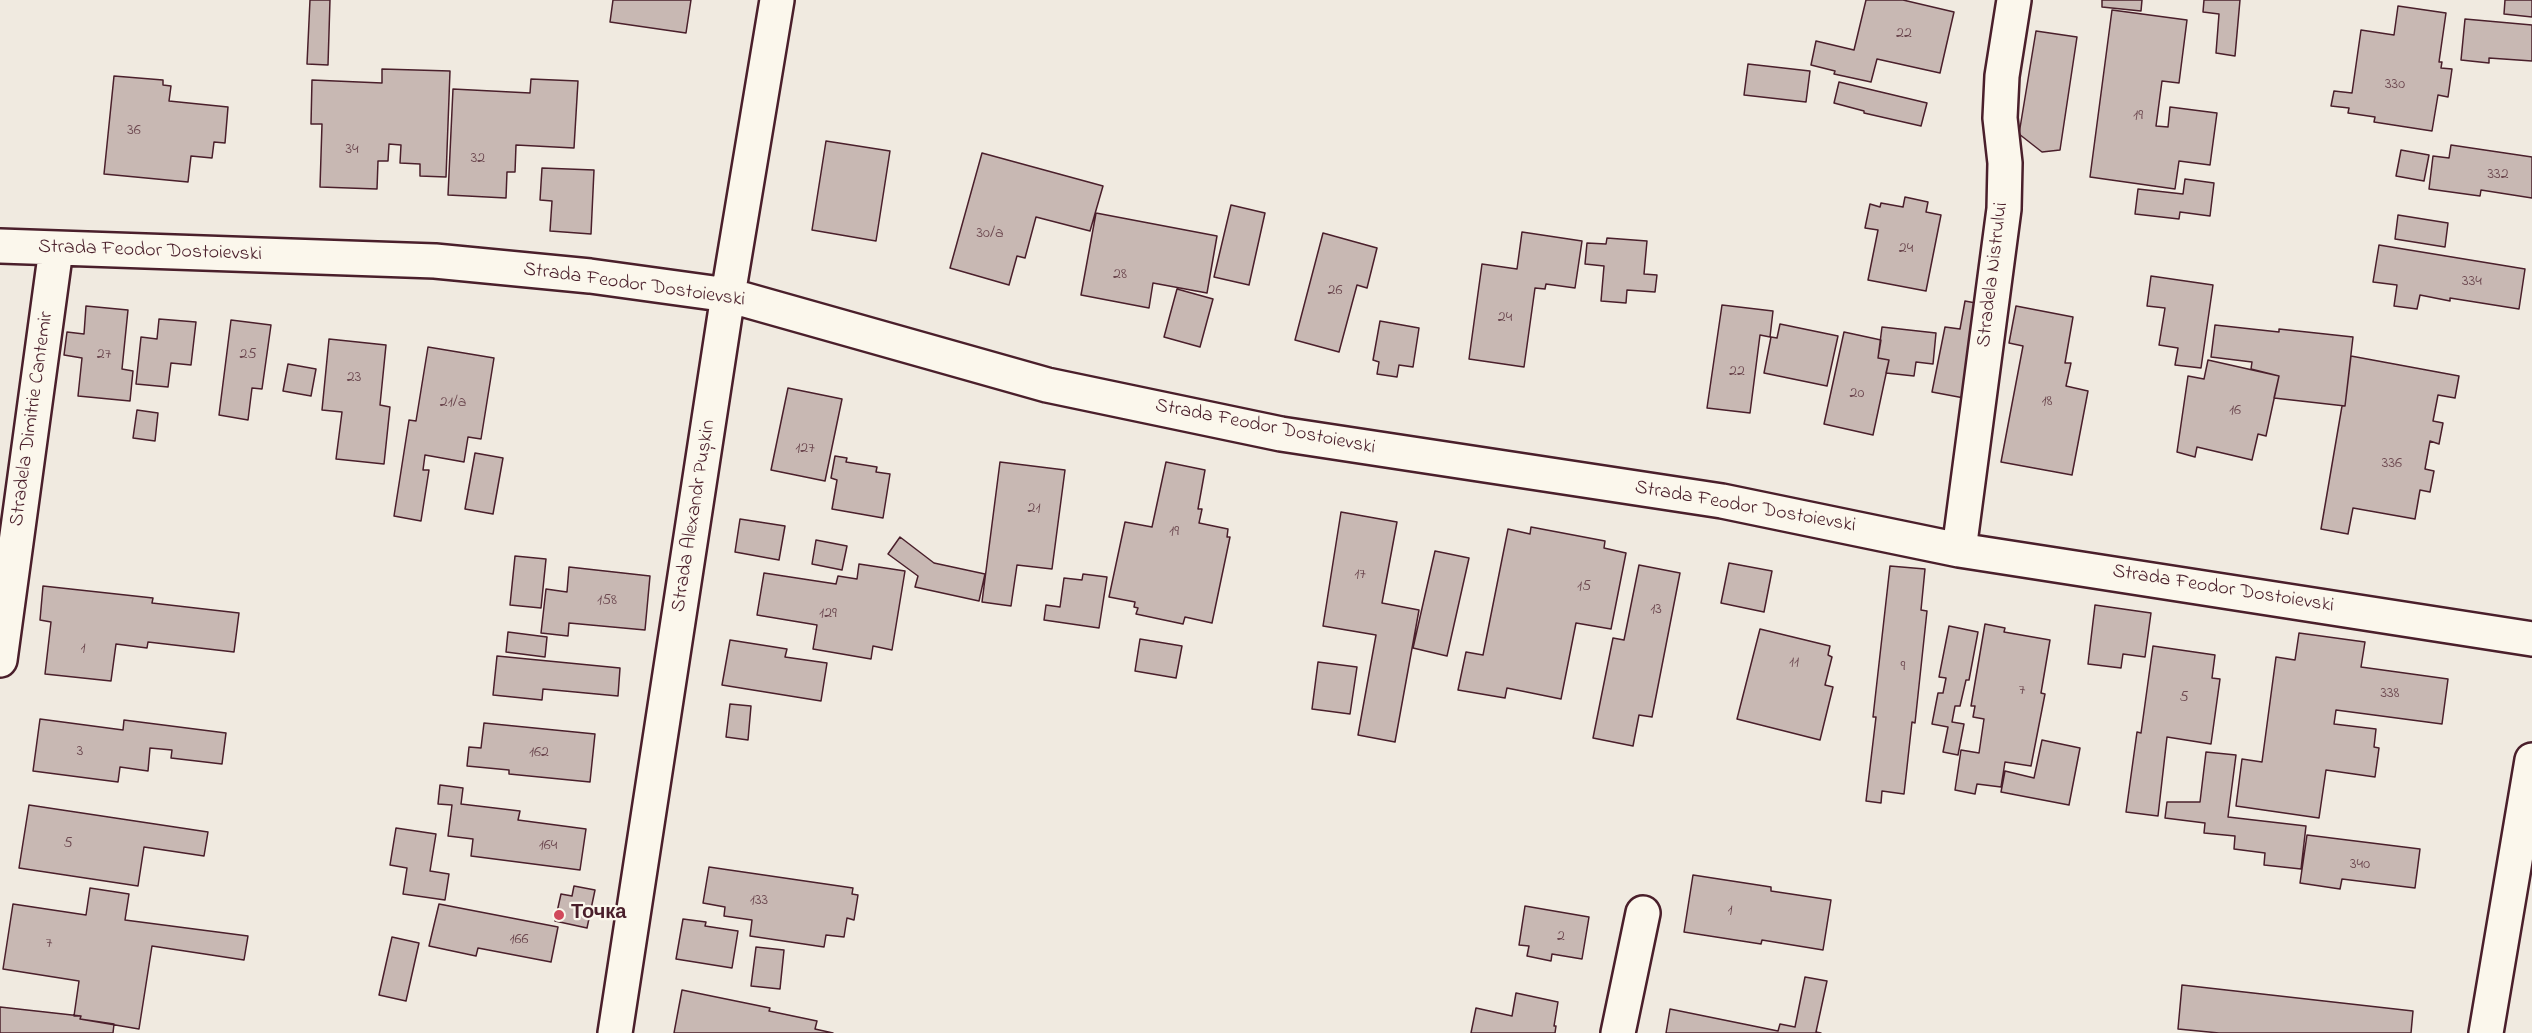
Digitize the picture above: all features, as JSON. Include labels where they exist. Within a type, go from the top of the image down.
[{"type":"street","name":"Strada Alexandr Pușkin","points":[[615,1033],[728,296],[777,0]]},
{"type":"street","name":"Stradela Nistrului","points":[[1959,550],[2004,210],[2005,163],[2000,118],[2002,76],[2014,0]]},
{"type":"street","name":"Strada Feodor Dostoievski","points":[[0,246],[435,261],[590,276],[728,296],[1047,385],[1270,432],[1722,501],[1959,550],[2532,639]]},
{"type":"street","name":"Stradela Dimitrie Cantemir","points":[[0,660],[56,249]]},
{"type":"street","points":[[2486,1033],[2532,760]]},
{"type":"street","points":[[1617,1033],[1643,913]]},
{"type":"building","points":[[310,0],[330,0],[328,65],[307,64]]},
{"type":"building","points":[[613,0],[691,0],[686,33],[610,22]]},
{"type":"building","points":[[1866,0],[1903,0],[1954,12],[1940,73],[1877,59],[1871,82],[1834,74],[1835,71],[1811,65],[1816,41],[1854,50]]},
{"type":"building","points":[[2102,0],[2142,0],[2141,11],[2102,7]]},
{"type":"building","points":[[2204,0],[2240,0],[2235,56],[2216,53],[2219,14],[2203,12]]},
{"type":"building","points":[[2505,0],[2532,0],[2532,17],[2504,14]]},
{"type":"building","points":[[2398,6],[2446,13],[2439,62],[2442,62],[2441,68],[2452,69],[2448,97],[2438,95],[2432,131],[2374,122],[2375,117],[2348,113],[2349,108],[2331,106],[2334,91],[2352,93],[2361,30],[2394,35]]},
{"type":"building","points":[[2112,10],[2187,20],[2179,83],[2162,81],[2156,126],[2168,127],[2170,107],[2217,113],[2210,165],[2179,161],[2175,189],[2090,177]]},
{"type":"building","points":[[2465,19],[2532,25],[2532,61],[2489,58],[2489,63],[2461,60]]},
{"type":"building","points":[[2036,31],[2077,37],[2060,150],[2042,152],[2019,134]]},
{"type":"building","points":[[1748,64],[1810,71],[1806,102],[1744,95]]},
{"type":"building","points":[[382,69],[450,71],[446,177],[420,176],[420,164],[400,163],[401,145],[389,144],[388,161],[378,161],[377,189],[320,187],[322,124],[311,124],[312,80],[382,83]]},
{"type":"building","points":[[114,76],[163,80],[163,85],[171,86],[169,101],[228,107],[225,143],[214,142],[212,158],[191,156],[188,182],[104,174]]},
{"type":"building","points":[[531,79],[578,81],[574,148],[516,145],[515,172],[507,172],[506,198],[448,195],[453,89],[530,93]]},
{"type":"building","points":[[1839,82],[1927,103],[1921,126],[1864,113],[1864,111],[1834,103]]},
{"type":"building","points":[[826,141],[890,151],[876,241],[812,230]]},
{"type":"building","points":[[2451,145],[2532,157],[2532,198],[2481,190],[2480,196],[2429,189],[2433,156],[2449,158]]},
{"type":"building","points":[[2401,150],[2429,155],[2424,181],[2396,176]]},
{"type":"building","points":[[982,153],[1103,186],[1090,231],[1036,217],[1025,258],[1017,256],[1009,285],[950,268]]},
{"type":"building","points":[[542,168],[594,170],[591,234],[550,231],[552,201],[540,200]]},
{"type":"building","points":[[2185,179],[2214,183],[2210,216],[2180,212],[2179,219],[2135,214],[2138,189],[2183,194]]},
{"type":"building","points":[[1905,197],[1928,202],[1926,212],[1941,215],[1926,291],[1868,280],[1878,230],[1865,228],[1870,204],[1880,207],[1881,203],[1903,207]]},
{"type":"building","points":[[1231,205],[1265,213],[1249,285],[1214,277]]},
{"type":"building","points":[[1096,213],[1217,236],[1207,293],[1153,283],[1149,308],[1081,295]]},
{"type":"building","points":[[2398,215],[2448,223],[2445,247],[2395,239]]},
{"type":"building","points":[[1522,232],[1582,241],[1575,288],[1546,284],[1545,289],[1535,288],[1524,367],[1469,359],[1482,264],[1517,269]]},
{"type":"building","points":[[1323,233],[1377,248],[1367,288],[1357,285],[1339,352],[1295,340]]},
{"type":"building","points":[[1607,238],[1647,241],[1644,274],[1657,275],[1655,292],[1627,290],[1626,303],[1601,301],[1604,266],[1585,264],[1587,243],[1606,244]]},
{"type":"building","points":[[2379,245],[2525,269],[2519,309],[2420,295],[2417,309],[2394,306],[2397,285],[2373,282]]},
{"type":"building","points":[[2151,276],[2213,285],[2201,368],[2175,365],[2178,348],[2159,345],[2165,308],[2147,306]]},
{"type":"building","points":[[1177,289],[1213,299],[1200,347],[1164,337]]},
{"type":"building","points":[[1965,301],[1981,304],[1964,398],[1932,392],[1945,327],[1960,329]]},
{"type":"building","points":[[1722,305],[1773,311],[1770,337],[1760,335],[1750,413],[1707,408]]},
{"type":"building","points":[[86,306],[128,310],[122,369],[133,371],[130,401],[78,396],[82,358],[64,355],[67,332],[84,334]]},
{"type":"building","points":[[2016,306],[2073,317],[2065,363],[2071,363],[2066,386],[2088,391],[2072,475],[2001,462],[2023,346],[2009,343]]},
{"type":"building","points":[[159,319],[196,322],[191,365],[171,363],[168,387],[136,384],[141,337],[157,339]]},
{"type":"building","points":[[231,320],[271,325],[262,389],[252,388],[248,420],[219,415]]},
{"type":"building","points":[[1380,321],[1419,328],[1413,367],[1399,365],[1397,377],[1377,374],[1379,362],[1373,360]]},
{"type":"building","points":[[1780,324],[1838,336],[1827,386],[1764,373],[1771,337],[1777,338]]},
{"type":"building","points":[[2215,325],[2353,337],[2345,406],[2274,398],[2279,376],[2251,369],[2252,362],[2211,357]]},
{"type":"building","points":[[1882,327],[1936,333],[1933,364],[1916,362],[1914,376],[1886,373],[1889,360],[1878,358]]},
{"type":"building","points":[[1844,332],[1881,340],[1878,358],[1889,360],[1873,435],[1824,424]]},
{"type":"building","points":[[329,339],[386,345],[380,405],[390,407],[384,464],[336,459],[342,412],[322,410]]},
{"type":"building","points":[[428,347],[494,358],[481,439],[468,437],[464,462],[425,455],[423,470],[429,470],[421,521],[394,516],[409,420],[416,421]]},
{"type":"building","points":[[2351,356],[2459,376],[2455,398],[2438,395],[2433,421],[2443,423],[2439,444],[2430,441],[2425,469],[2434,471],[2430,492],[2420,490],[2415,519],[2353,508],[2348,534],[2321,529],[2342,406],[2345,406]]},
{"type":"building","points":[[2208,360],[2279,376],[2266,436],[2258,434],[2252,460],[2197,447],[2195,457],[2177,452],[2188,376],[2204,379]]},
{"type":"building","points":[[288,364],[316,369],[311,396],[283,391]]},
{"type":"building","points":[[788,388],[842,399],[825,481],[771,470]]},
{"type":"building","points":[[137,410],[158,413],[155,441],[133,438]]},
{"type":"building","points":[[475,453],[503,458],[493,514],[465,509]]},
{"type":"building","points":[[835,456],[847,458],[846,462],[877,467],[876,472],[890,474],[883,518],[832,509],[837,480],[831,478]]},
{"type":"building","points":[[1000,462],[1065,470],[1052,569],[1017,565],[1011,606],[982,602]]},
{"type":"building","points":[[1166,462],[1205,470],[1198,509],[1202,509],[1199,523],[1228,529],[1227,537],[1230,537],[1212,623],[1185,617],[1183,624],[1136,614],[1138,608],[1134,607],[1135,602],[1109,597],[1125,522],[1152,527]]},
{"type":"building","points":[[1341,512],[1397,522],[1382,603],[1419,610],[1395,742],[1358,735],[1376,635],[1323,626]]},
{"type":"building","points":[[740,519],[785,526],[779,560],[735,552]]},
{"type":"building","points":[[1531,527],[1605,541],[1604,548],[1626,553],[1611,629],[1576,623],[1561,699],[1507,688],[1505,698],[1458,690],[1466,652],[1483,655],[1508,529],[1530,534]]},
{"type":"building","points":[[900,537],[934,563],[985,574],[979,601],[915,587],[918,576],[888,554]]},
{"type":"building","points":[[816,540],[847,546],[842,570],[812,564]]},
{"type":"building","points":[[1435,551],[1469,558],[1447,656],[1413,648]]},
{"type":"building","points":[[515,556],[546,559],[541,608],[510,605]]},
{"type":"building","points":[[1729,563],[1772,571],[1764,612],[1721,603]]},
{"type":"building","points":[[859,564],[905,571],[892,650],[873,646],[871,659],[813,649],[817,625],[757,615],[764,573],[836,584],[838,576],[857,579]]},
{"type":"building","points":[[1639,565],[1680,573],[1652,717],[1639,715],[1633,746],[1593,738],[1613,638],[1624,640]]},
{"type":"building","points":[[1890,566],[1925,569],[1921,610],[1927,611],[1915,723],[1912,722],[1904,794],[1882,791],[1881,803],[1866,801]]},
{"type":"building","points":[[569,567],[650,576],[645,630],[569,623],[568,636],[541,633],[546,589],[567,592]]},
{"type":"building","points":[[1083,574],[1107,577],[1099,628],[1044,620],[1046,605],[1060,607],[1064,578],[1082,580]]},
{"type":"building","points":[[43,586],[153,598],[152,603],[239,613],[234,652],[148,642],[147,648],[116,644],[111,681],[45,674],[51,622],[40,620]]},
{"type":"building","points":[[2095,605],[2151,613],[2145,657],[2123,654],[2121,668],[2088,664]]},
{"type":"building","points":[[1985,624],[2005,628],[2004,632],[2050,640],[2041,693],[2045,694],[2031,766],[2005,762],[2001,787],[1977,784],[1975,794],[1955,790],[1961,750],[1979,753],[1984,719],[1973,717],[1975,706],[1971,706]]},
{"type":"building","points":[[1949,626],[1978,632],[1969,680],[1966,680],[1960,706],[1955,706],[1952,722],[1964,724],[1958,755],[1943,752],[1948,727],[1932,724],[1938,693],[1943,693],[1946,678],[1939,677]]},
{"type":"building","points":[[1760,629],[1830,646],[1828,655],[1832,657],[1825,685],[1833,687],[1820,740],[1737,719]]},
{"type":"building","points":[[508,632],[547,637],[545,657],[506,652]]},
{"type":"building","points":[[2299,633],[2365,642],[2361,667],[2448,679],[2442,724],[2336,710],[2334,724],[2376,729],[2374,747],[2379,748],[2375,777],[2326,770],[2319,818],[2236,806],[2242,759],[2262,762],[2276,657],[2295,660]]},
{"type":"building","points":[[1140,639],[1182,646],[1176,678],[1135,671]]},
{"type":"building","points":[[730,640],[787,649],[785,657],[827,663],[821,701],[722,685]]},
{"type":"building","points":[[2153,646],[2215,655],[2212,678],[2220,679],[2211,744],[2167,737],[2158,816],[2126,812],[2137,732],[2141,733]]},
{"type":"building","points":[[497,656],[620,668],[618,696],[543,689],[542,700],[493,695]]},
{"type":"building","points":[[1318,662],[1357,667],[1350,714],[1312,709]]},
{"type":"building","points":[[730,704],[751,706],[748,740],[726,737]]},
{"type":"building","points":[[40,719],[123,730],[124,720],[226,733],[222,764],[171,758],[172,750],[150,748],[148,771],[120,767],[118,782],[33,771]]},
{"type":"building","points":[[484,723],[595,734],[590,782],[509,774],[509,770],[467,766],[469,747],[481,748]]},
{"type":"building","points":[[2042,740],[2080,748],[2069,805],[2001,792],[2005,771],[2034,778]]},
{"type":"building","points":[[2206,752],[2236,755],[2228,817],[2306,826],[2301,869],[2264,865],[2265,853],[2234,849],[2235,836],[2204,833],[2205,823],[2165,818],[2167,802],[2200,802]]},
{"type":"building","points":[[440,785],[463,788],[461,804],[520,811],[518,820],[586,829],[580,870],[471,856],[473,839],[448,836],[452,805],[438,804]]},
{"type":"building","points":[[29,805],[208,832],[204,856],[144,847],[138,886],[19,868]]},
{"type":"building","points":[[396,828],[436,834],[430,871],[449,874],[445,900],[403,894],[407,868],[390,865]]},
{"type":"building","points":[[2307,835],[2420,849],[2415,888],[2342,879],[2340,889],[2300,883]]},
{"type":"building","points":[[709,867],[853,888],[852,894],[858,895],[854,920],[847,918],[844,937],[826,935],[824,947],[750,936],[752,920],[724,916],[725,907],[703,903]]},
{"type":"building","points":[[1693,875],[1771,887],[1771,891],[1831,900],[1823,950],[1762,940],[1761,944],[1684,932]]},
{"type":"building","points":[[574,886],[595,890],[587,928],[555,921],[561,894],[572,896]]},
{"type":"building","points":[[90,888],[129,894],[125,920],[248,936],[244,960],[152,946],[139,1029],[80,1019],[81,1016],[74,1016],[79,981],[3,969],[13,904],[86,915]]},
{"type":"building","points":[[439,904],[558,927],[551,962],[478,948],[476,956],[429,946]]},
{"type":"building","points":[[1525,906],[1589,917],[1582,959],[1552,954],[1551,961],[1527,956],[1529,946],[1519,945]]},
{"type":"building","points":[[683,919],[706,922],[705,926],[738,931],[732,968],[676,959]]},
{"type":"building","points":[[392,937],[419,943],[406,1001],[379,995]]},
{"type":"building","points":[[756,947],[784,950],[780,989],[751,986]]},
{"type":"building","points":[[1805,977],[1827,981],[1816,1032],[1821,1033],[1666,1033],[1670,1009],[1778,1031],[1780,1024],[1795,1027]]},
{"type":"building","points":[[2182,985],[2413,1011],[2411,1033],[2219,1033],[2178,1029]]},
{"type":"building","points":[[682,990],[770,1008],[769,1011],[817,1021],[815,1029],[833,1033],[674,1033]]},
{"type":"building","points":[[1516,993],[1558,1002],[1555,1033],[1471,1033],[1476,1008],[1512,1016]]},
{"type":"building","points":[[0,1007],[81,1016],[80,1019],[114,1024],[113,1033],[0,1033]]},
{"type":"place","name":"Точка","points":[[559,915]]}]
